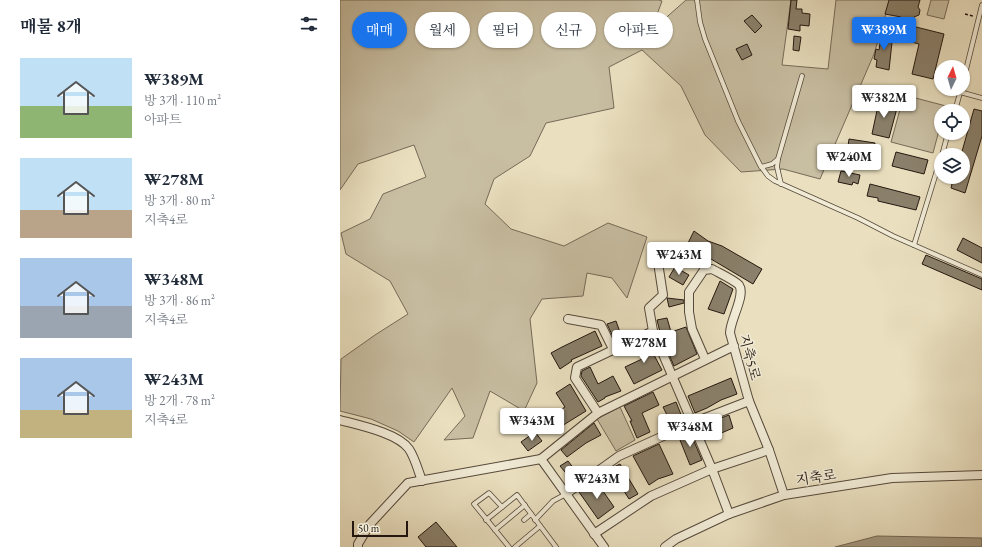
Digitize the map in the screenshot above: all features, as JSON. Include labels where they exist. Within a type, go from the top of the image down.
[{"type":"street","name":"지축5로","points":[[705,359],[692,329],[689,312],[689,292],[704,270],[712,268],[738,285],[742,294],[730,326],[730,333],[749,401],[769,450],[784,495]]},
{"type":"street","points":[[659,269],[663,295],[650,308],[653,331],[712,469],[729,514]]},
{"type":"street","points":[[568,320],[601,325],[613,350]]},
{"type":"street","points":[[598,412],[575,378],[577,367],[653,331]]},
{"type":"street","points":[[358,547],[358,544],[370,524],[408,483],[541,459],[598,412],[734,346]]},
{"type":"street","points":[[566,494],[619,456],[692,423],[749,401]]},
{"type":"street","points":[[340,420],[368,427],[390,435],[408,448],[422,481]]},
{"type":"street","points":[[594,534],[652,496],[712,469],[769,450]]},
{"type":"street","points":[[541,459],[604,547]]},
{"type":"street","name":"지축로","points":[[665,547],[676,539],[729,514],[784,495],[892,478],[982,475]]},
{"type":"lane","points":[[697,0],[700,22],[717,72],[738,121],[761,167],[768,176],[781,184],[982,275]]},
{"type":"lane","points":[[968,60],[982,5]]},
{"type":"lane","points":[[781,184],[777,167],[778,159],[802,76]]},
{"type":"lane","points":[[970,94],[982,98]]},
{"type":"lane","points":[[761,167],[772,164],[778,159]]},
{"type":"lane","points":[[914,245],[934,179]]},
{"type":"lane","points":[[502,507],[489,493],[474,504],[509,547]]},
{"type":"lane","points":[[535,520],[554,501],[566,494]]},
{"type":"lane","points":[[486,520],[517,495],[555,546]]},
{"type":"lane","points":[[495,530],[525,505]]},
{"type":"lane","points":[[524,520],[531,514]]},
{"type":"lane","points":[[514,547],[540,526]]},
{"type":"path","points":[[965,14],[979,18]]},
{"type":"shaded area","points":[[340,0],[659,0],[662,1],[658,12],[604,12],[604,48],[673,48],[672,12],[686,0],[791,0],[782,65],[828,69],[836,0],[890,0],[874,54],[820,179],[783,169],[741,172],[705,135],[681,86],[642,50],[609,67],[614,108],[546,123],[530,156],[494,179],[485,204],[511,229],[564,246],[608,223],[647,237],[627,298],[612,278],[587,273],[583,296],[542,299],[530,319],[537,383],[524,411],[490,391],[473,438],[444,440],[465,416],[452,388],[414,442],[398,431],[371,419],[340,411],[341,359],[408,314],[390,281],[346,254],[341,233],[370,219],[383,194],[426,177],[414,145],[358,164],[340,190]]},
{"type":"shaded area","points":[[931,0],[949,0],[944,19],[927,15]]},
{"type":"shaded area","points":[[904,95],[938,104],[934,104],[934,140],[936,140],[933,153],[891,142]]},
{"type":"shaded area","points":[[620,407],[635,440],[616,451],[597,419]]},
{"type":"shaded area","points":[[877,536],[982,538],[982,547],[835,547]]},
{"type":"building","points":[[791,0],[797,0],[796,9],[802,9],[802,13],[810,14],[809,26],[800,25],[800,31],[788,29]]},
{"type":"building","points":[[889,0],[920,0],[918,7],[920,10],[919,15],[914,17],[912,26],[944,34],[938,60],[934,60],[933,79],[912,74],[919,44],[896,38],[901,17],[885,14]]},
{"type":"building","points":[[752,15],[762,26],[755,33],[744,21]]},
{"type":"building","points":[[882,31],[893,33],[889,70],[876,67],[877,60],[874,59],[876,49],[879,50]]},
{"type":"building","points":[[794,36],[801,37],[799,51],[793,50]]},
{"type":"building","points":[[747,44],[752,55],[742,60],[736,49]]},
{"type":"building","points":[[879,101],[894,104],[893,107],[897,108],[889,138],[872,134]]},
{"type":"building","points":[[974,109],[982,111],[982,136],[970,176],[970,148],[963,148],[965,140],[970,140],[970,123]]},
{"type":"building","points":[[849,139],[875,143],[872,157],[847,153]]},
{"type":"building","points":[[896,152],[928,160],[924,174],[892,166]]},
{"type":"building","points":[[841,171],[860,175],[858,184],[853,182],[852,185],[838,182]]},
{"type":"building","points":[[870,184],[920,197],[916,210],[878,201],[878,198],[867,196]]},
{"type":"building","points":[[952,184],[968,184],[965,193],[951,188]]},
{"type":"building","points":[[694,231],[708,241],[722,246],[762,269],[753,284],[711,259],[686,247]]},
{"type":"building","points":[[963,238],[982,248],[982,263],[957,250]]},
{"type":"building","points":[[926,255],[982,279],[982,290],[922,264]]},
{"type":"building","points":[[675,267],[689,275],[683,285],[669,277]]},
{"type":"building","points":[[720,281],[733,289],[724,314],[708,309]]},
{"type":"building","points":[[667,298],[684,300],[684,303],[669,307]]},
{"type":"building","points":[[667,318],[671,332],[686,327],[697,354],[674,366],[661,336],[657,320]]},
{"type":"building","points":[[616,321],[621,335],[614,339],[607,324]]},
{"type":"building","points":[[595,331],[602,346],[571,360],[572,361],[560,369],[551,353]]},
{"type":"building","points":[[649,339],[655,357],[662,370],[634,384],[625,367],[642,359],[637,345]]},
{"type":"building","points":[[590,367],[598,384],[613,376],[621,391],[605,397],[598,402],[581,376],[582,371]]},
{"type":"building","points":[[731,378],[737,394],[695,413],[688,396]]},
{"type":"building","points":[[570,384],[586,411],[557,429],[549,417],[565,407],[556,393]]},
{"type":"building","points":[[653,392],[659,405],[642,413],[650,432],[637,438],[630,421],[632,421],[624,406]]},
{"type":"building","points":[[676,402],[682,417],[670,421],[663,407]]},
{"type":"building","points":[[729,415],[733,428],[705,440],[700,426]]},
{"type":"building","points":[[594,423],[601,435],[586,443],[567,457],[561,450]]},
{"type":"building","points":[[689,430],[702,460],[690,465],[678,435]]},
{"type":"building","points":[[535,432],[542,441],[528,451],[521,442]]},
{"type":"building","points":[[659,444],[673,474],[658,479],[649,485],[633,456]]},
{"type":"building","points":[[568,461],[578,474],[570,478],[560,466]]},
{"type":"building","points":[[620,464],[638,494],[629,499],[610,469]]},
{"type":"building","points":[[596,481],[614,507],[598,519],[579,492]]},
{"type":"building","points":[[436,522],[457,547],[426,547],[418,537]]}]
